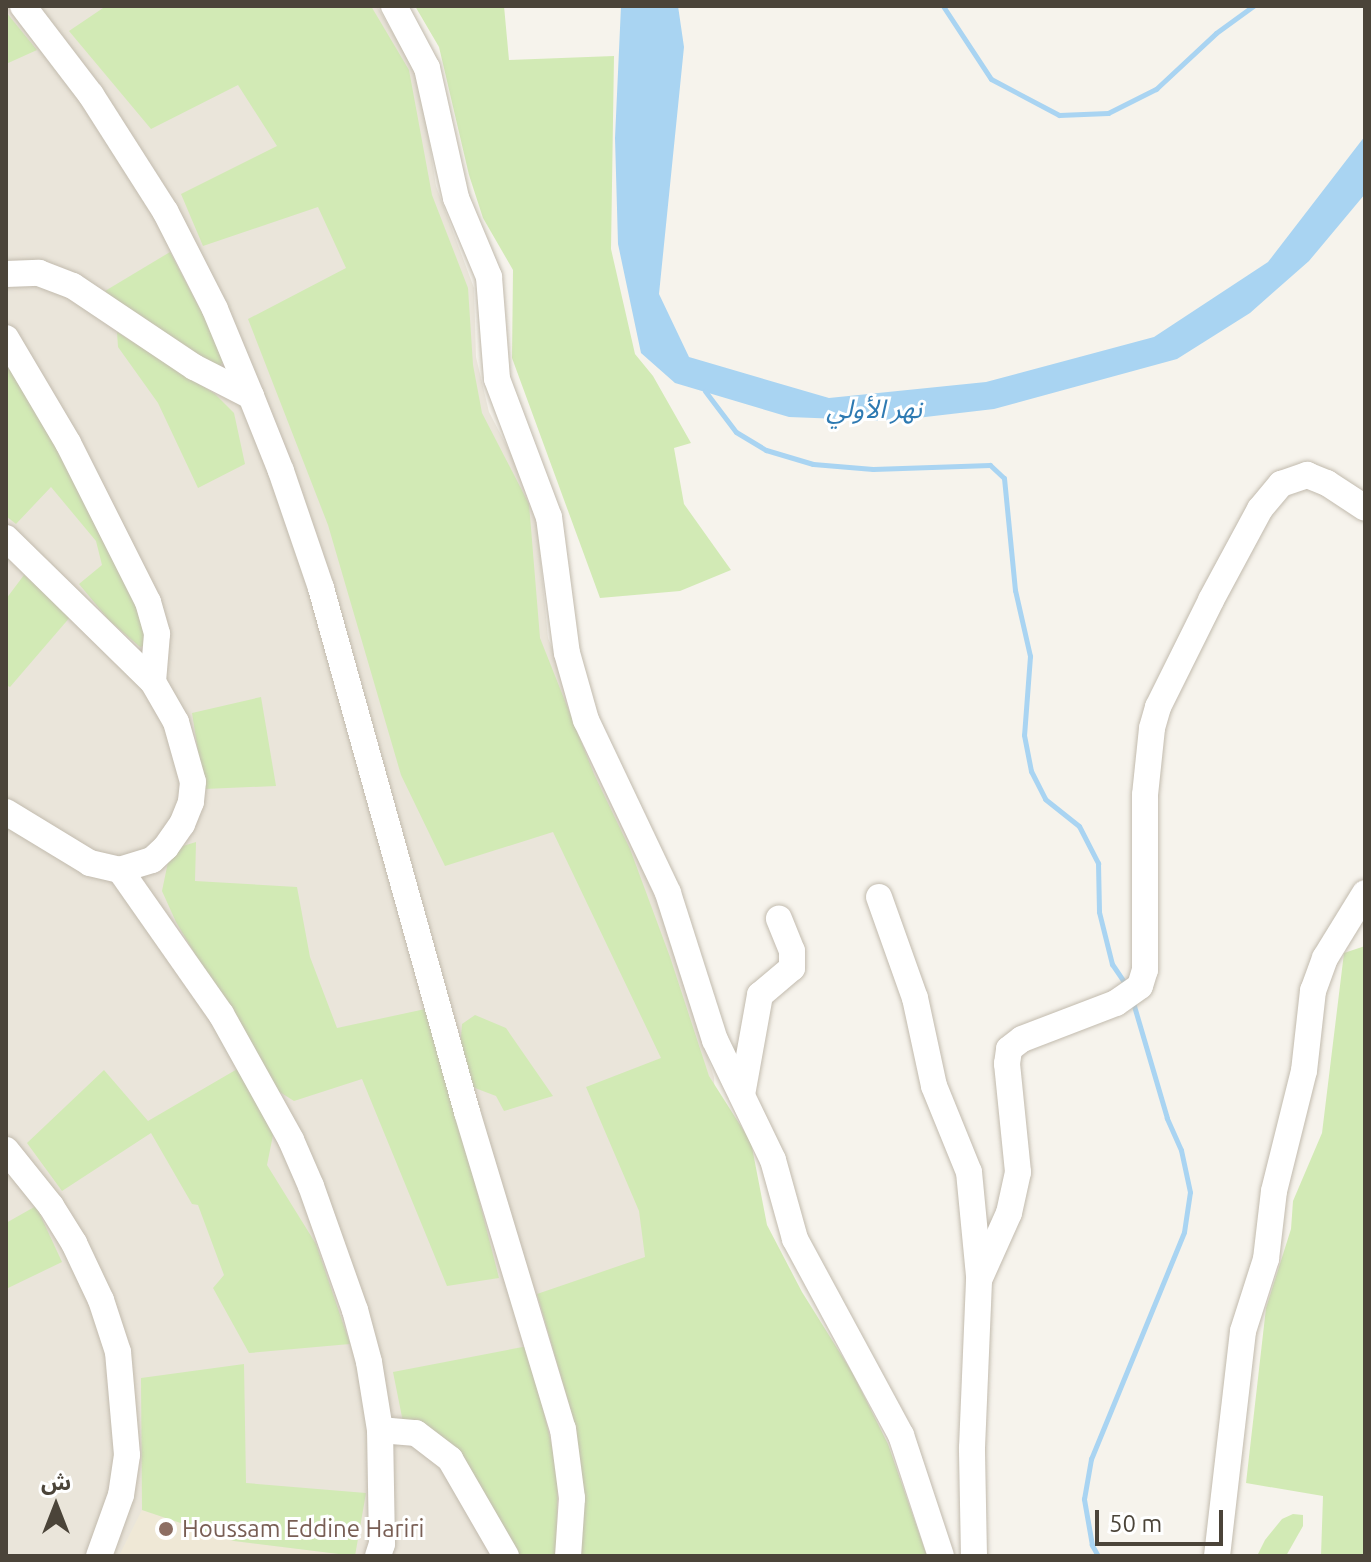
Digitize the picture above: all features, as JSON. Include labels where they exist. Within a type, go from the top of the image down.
[{"type":"street","points":[[23,6],[91,95],[165,211],[215,309],[281,471],[321,588],[462,1098],[563,1429],[572,1498],[568,1556]]},
{"type":"street","points":[[394,6],[427,68],[456,198],[493,289],[492,346],[497,379],[549,517],[567,653],[578,696],[602,758],[668,893],[715,1040],[773,1160],[795,1239],[901,1435],[941,1556]]},
{"type":"street","points":[[6,274],[39,273],[73,286],[194,367],[251,396]]},
{"type":"street","points":[[6,338],[68,443],[148,602],[157,634],[153,682]]},
{"type":"street","points":[[979,1280],[1000,1237],[1017,1184],[1007,1064],[1009,1049],[1022,1039],[1116,1003],[1140,986],[1145,970],[1147,757],[1158,707],[1247,530],[1281,484],[1298,475],[1315,476],[1365,508]]},
{"type":"street","points":[[6,538],[153,682],[176,722],[190,764],[191,802],[182,824],[166,847],[152,860],[120,870],[90,863],[7,816]]},
{"type":"street","points":[[120,870],[228,1026],[291,1140],[311,1186],[355,1310],[369,1362],[380,1430],[382,1544],[378,1556]]},
{"type":"street","points":[[1217,1556],[1243,1331],[1266,1259],[1274,1191],[1304,1071],[1313,991],[1325,958],[1365,893]]},
{"type":"street","points":[[879,897],[915,998],[934,1086],[969,1172],[979,1280],[972,1448],[974,1556]]},
{"type":"street","points":[[742,1095],[760,995],[792,968],[792,951],[779,919]]},
{"type":"street","points":[[6,1150],[51,1206],[74,1243],[101,1300],[118,1352],[126,1416],[125,1474],[121,1495],[99,1556]]},
{"type":"street","points":[[380,1430],[416,1433],[450,1459],[506,1556]]},
{"type":"shaded area","points":[[6,6],[377,6],[420,79],[436,186],[474,288],[476,357],[489,412],[535,500],[548,638],[660,910],[714,1077],[720,1227],[749,1556],[6,1556]]},
{"type":"shaded area","name":"Houssam Eddine Hariri","points":[[142,1510],[234,1541],[355,1556],[119,1556]]},
{"type":"green space","points":[[106,6],[371,6],[409,70],[432,195],[468,288],[473,365],[482,413],[529,504],[540,638],[594,774],[630,849],[709,1076],[751,1142],[767,1225],[802,1292],[852,1372],[888,1444],[927,1556],[577,1556],[582,1479],[571,1411],[537,1294],[645,1257],[639,1211],[586,1087],[661,1058],[553,832],[445,866],[401,775],[328,525],[248,319],[346,268],[318,207],[203,246],[181,194],[277,146],[238,85],[151,129],[69,31]]},
{"type":"green space","points":[[415,6],[504,6],[509,60],[614,56],[611,249],[635,354],[653,376],[691,443],[674,448],[684,504],[731,570],[680,591],[600,598],[512,358],[513,270],[483,218],[469,175],[439,47]]},
{"type":"green space","points":[[6,12],[37,50],[6,64]]},
{"type":"green space","points":[[170,252],[219,345],[223,362],[219,367],[132,314],[105,291]]},
{"type":"green space","points":[[117,332],[215,394],[234,413],[245,464],[198,488],[158,403],[118,347]]},
{"type":"green space","points":[[6,353],[107,529],[151,644],[140,647],[109,620],[79,584],[102,565],[96,541],[51,487],[16,524],[6,516]]},
{"type":"green space","points":[[24,575],[71,616],[10,687],[6,685],[6,599]]},
{"type":"green space","points":[[261,697],[276,786],[204,789],[192,713]]},
{"type":"green space","points":[[196,842],[195,881],[297,887],[310,957],[337,1028],[430,1008],[499,1278],[447,1286],[362,1079],[294,1101],[275,1089],[176,922],[162,891],[168,862],[183,846]]},
{"type":"green space","points":[[1365,946],[1365,1556],[1321,1556],[1323,1496],[1246,1483],[1266,1308],[1291,1229],[1293,1201],[1322,1133],[1344,953]]},
{"type":"green space","points":[[475,1015],[506,1028],[553,1096],[504,1111],[496,1096],[467,1085],[460,1049],[462,1024]]},
{"type":"green space","points":[[239,1068],[273,1135],[267,1165],[316,1244],[350,1344],[249,1353],[213,1288],[224,1275],[198,1205],[192,1204],[151,1133],[62,1191],[27,1143],[104,1070],[148,1121]]},
{"type":"green space","points":[[36,1206],[62,1262],[6,1289],[6,1223]]},
{"type":"green space","points":[[528,1346],[558,1472],[556,1556],[515,1556],[403,1422],[393,1372]]},
{"type":"green space","points":[[244,1364],[246,1483],[366,1493],[355,1556],[234,1541],[142,1510],[141,1378]]},
{"type":"green space","points":[[1293,1514],[1303,1515],[1303,1526],[1286,1556],[1257,1556],[1282,1519]]},
{"type":"water","name":"نهر الأولي","points":[[621,6],[678,6],[684,47],[659,294],[689,357],[829,398],[986,382],[1154,337],[1268,262],[1365,136],[1365,194],[1309,261],[1250,313],[1177,359],[994,409],[891,421],[789,417],[675,383],[641,353],[618,244],[615,138]]},
{"type":"waterway","points":[[943,6],[991,79],[1059,115],[1108,113],[1156,89],[1216,33],[1253,6]]},
{"type":"waterway","points":[[705,391],[736,432],[766,450],[813,464],[873,469],[990,465],[1004,478],[1015,590],[1030,656],[1024,735],[1031,771],[1045,799],[1079,826],[1098,863],[1099,912],[1112,964],[1127,986]]},
{"type":"waterway","points":[[1098,1556],[1092,1545],[1084,1499],[1091,1459],[1184,1232],[1190,1192],[1181,1150],[1167,1118],[1132,999]]},
{"type":"place","name":"Houssam Eddine Hariri","points":[[166,1529]]}]
